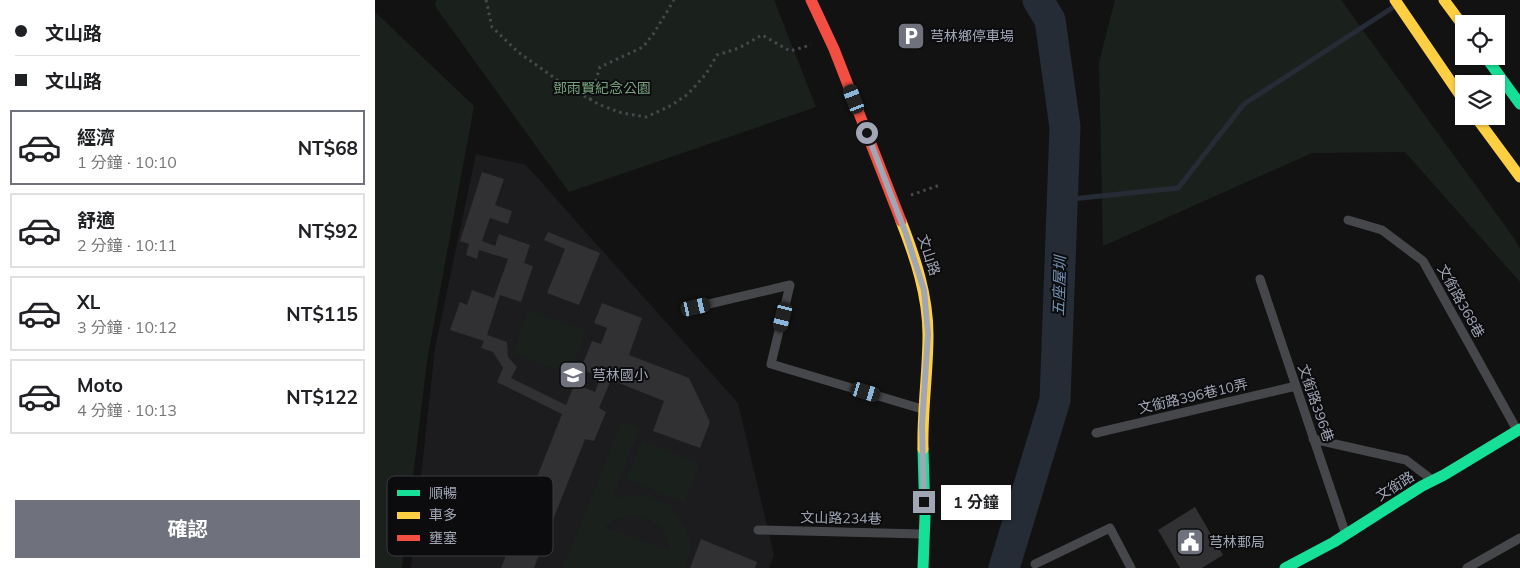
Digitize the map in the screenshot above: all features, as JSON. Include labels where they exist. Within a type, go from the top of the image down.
[{"type":"main road","name":"文山路","points":[[811,0],[830,39],[894,202],[924,290],[928,334],[923,410],[923,568]]},
{"type":"main road","points":[[1395,0],[1455,88]]},
{"type":"main road","points":[[1444,0],[1455,15]]},
{"type":"main road","points":[[1492,65],[1520,104]]},
{"type":"main road","points":[[1482,125],[1520,177]]},
{"type":"main road","name":"文銜路","points":[[1285,568],[1346,535],[1433,480],[1518,430]]},
{"type":"lane","name":"文銜路368巷","points":[[1348,220],[1382,230],[1423,262],[1518,430]]},
{"type":"lane","name":"文銜路396巷","points":[[1260,279],[1346,535]]},
{"type":"lane","points":[[696,307],[790,285],[771,364],[923,410]]},
{"type":"lane","name":"文銜路396巷10弄","points":[[1096,433],[1296,386]]},
{"type":"lane","points":[[1313,439],[1405,460],[1433,480]]},
{"type":"lane","points":[[1035,564],[1110,528],[1131,568]]},
{"type":"lane","name":"文山路234巷","points":[[758,530],[924,534]]},
{"type":"lane","points":[[1467,568],[1520,538]]},
{"type":"path","points":[[486,0],[492,26],[518,52],[563,84],[590,100],[621,113],[646,118],[672,105],[688,94],[706,74],[717,55],[739,48],[762,35],[790,50],[830,39]]},
{"type":"path","points":[[590,100],[600,67],[643,47],[674,0]]},
{"type":"path","points":[[894,202],[939,185]]},
{"type":"shaded area","name":"芎林國小","points":[[476,154],[526,165],[738,403],[774,555],[769,568],[411,568],[412,556],[553,556],[553,476],[421,476],[435,348]]},
{"type":"green space","name":"鄧雨賢紀念公園","points":[[436,0],[774,0],[816,107],[569,192],[435,6]]},
{"type":"green space","points":[[1115,0],[1341,0],[1514,238],[1520,249],[1520,282],[1405,152],[1312,153],[1103,246],[1099,62]]},
{"type":"green space","points":[[375,12],[474,106],[427,361],[413,476],[387,476],[387,556],[403,556],[402,568],[375,568]]},
{"type":"green space","points":[[528,310],[586,330],[571,374],[513,354]]},
{"type":"green space","points":[[622,421],[640,428],[612,498],[642,494],[670,505],[686,528],[692,548],[684,568],[563,568]],"holes":[[[621,517],[643,517],[663,528],[671,551],[604,527]]]},
{"type":"green space","points":[[642,440],[700,464],[684,502],[626,479]]},
{"type":"building","points":[[482,172],[504,179],[495,205],[512,211],[508,224],[490,218],[482,241],[495,246],[499,234],[530,245],[524,263],[533,266],[521,302],[500,295],[487,335],[507,342],[508,357],[517,367],[511,378],[566,405],[592,341],[601,344],[607,328],[594,323],[602,303],[642,318],[629,355],[689,378],[710,422],[700,448],[653,431],[664,401],[611,380],[599,408],[606,412],[594,441],[585,439],[553,520],[553,476],[537,476],[562,414],[497,382],[503,368],[493,352],[481,348],[484,341],[450,330],[460,302],[467,305],[472,290],[494,298],[508,259],[479,250],[477,259],[466,255],[469,244],[460,241]],"holes":[[[585,371],[601,376],[595,392],[580,386]]]},
{"type":"building","points":[[548,232],[600,253],[579,305],[547,293],[565,249],[544,240]]},
{"type":"building","name":"芎林郵局","points":[[1195,507],[1223,555],[1202,568],[1180,568],[1158,530]]},
{"type":"building","points":[[701,539],[757,562],[755,568],[690,568]]},
{"type":"building","points":[[506,556],[539,556],[534,568],[501,568]]},
{"type":"waterway","name":"五座屋圳","points":[[1004,568],[1055,400],[1065,127],[1050,20],[1038,0]]},
{"type":"waterway","points":[[1062,200],[1178,188],[1244,104],[1392,8]]},
{"type":"traffic: fast","points":[[1492,65],[1520,104]]},
{"type":"traffic: fast","points":[[1285,568],[1334,542],[1422,486],[1444,475],[1520,429]]},
{"type":"traffic: fast","points":[[923,449],[925,517],[923,568]]},
{"type":"traffic: slow","points":[[1395,0],[1455,88]]},
{"type":"traffic: slow","points":[[1444,0],[1455,15]]},
{"type":"traffic: slow","points":[[1482,125],[1520,177]]},
{"type":"traffic: slow","points":[[901,221],[920,276],[926,305],[928,349],[923,449]]},
{"type":"traffic: jam","points":[[811,0],[834,49],[901,221]]},
{"type":"place","name":"芎林鄉停車場","points":[[911,36]]},
{"type":"place","name":"芎林國小","points":[[573,375]]},
{"type":"place","name":"芎林郵局","points":[[1190,542]]},
{"type":"route","points":[[867,133],[906,234],[924,290],[928,334],[922,425],[924,502]]}]
